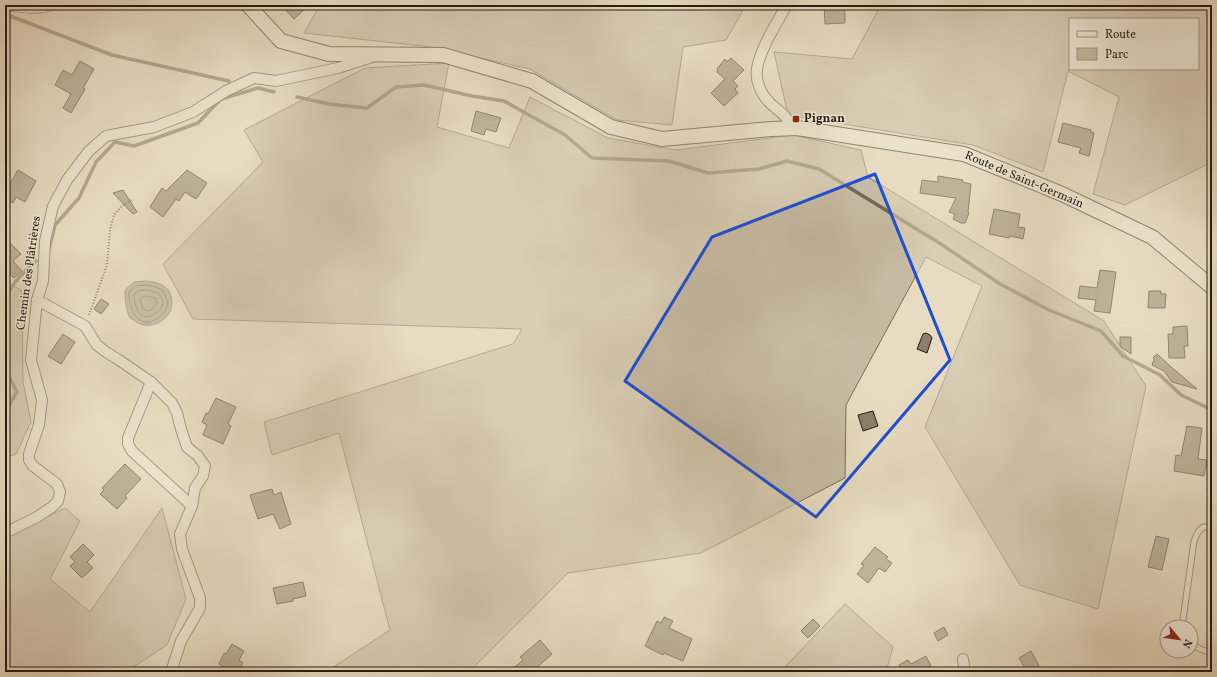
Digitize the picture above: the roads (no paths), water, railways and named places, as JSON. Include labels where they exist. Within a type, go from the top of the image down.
[{"type":"street","points":[[8,5],[21,7],[46,7],[51,5]]},
{"type":"street","name":"Route de Saint-Germain","points":[[248,5],[281,41],[329,54],[443,55],[532,81],[611,127],[662,139],[790,128],[806,128],[964,154],[1062,194],[1152,237],[1212,287]]},
{"type":"street","points":[[787,5],[770,35],[758,61],[757,78],[763,93],[774,107],[787,118],[790,128]]},
{"type":"street","name":"Chemin des Plâtrières","points":[[5,533],[52,507],[58,501],[60,492],[57,484],[33,466],[29,460],[29,454],[39,425],[42,400],[31,360],[37,300],[43,281],[45,241],[52,206],[67,180],[80,162],[89,151],[106,136],[154,127],[186,114],[226,91],[254,78],[276,81],[338,68],[382,54]]},
{"type":"street","points":[[37,300],[85,326],[97,345],[151,382],[172,403],[177,413],[180,429],[187,447],[198,456],[205,466],[203,476],[195,488],[192,506],[180,534],[182,549],[200,598],[200,608],[181,641],[171,672]]},
{"type":"street","points":[[151,382],[128,438],[128,444],[132,451],[192,506]]},
{"type":"street","points":[[963,660],[965,672]]},
{"type":"lane","points":[[1183,619],[1194,541],[1198,532],[1203,527],[1212,527]]},
{"type":"lane","points":[[1199,648],[1212,653]]},
{"type":"water","points":[[134,282],[154,282],[168,289],[172,300],[168,315],[153,325],[144,325],[130,318],[127,308],[125,290]]},
{"type":"waterway","points":[[5,14],[112,55],[229,81]]},
{"type":"waterway","points":[[297,97],[329,104],[367,108],[396,87],[424,85],[472,96],[504,101],[565,135],[592,158],[669,161],[708,173],[759,169],[787,161],[819,169],[941,244],[1000,284],[1049,310],[1101,331],[1123,356],[1160,375],[1181,395],[1212,410]]},
{"type":"waterway","points":[[49,249],[55,225],[79,198],[96,162],[115,142],[134,146],[198,123],[221,99],[258,88],[274,92]]},
{"type":"waterway","points":[[5,303],[13,285],[36,261]]},
{"type":"waterway","points":[[5,369],[17,392],[5,412]]},
{"type":"waterway","points":[[5,413],[7,425],[5,430]]},
{"type":"place","name":"Pignan","points":[[796,119]]}]
